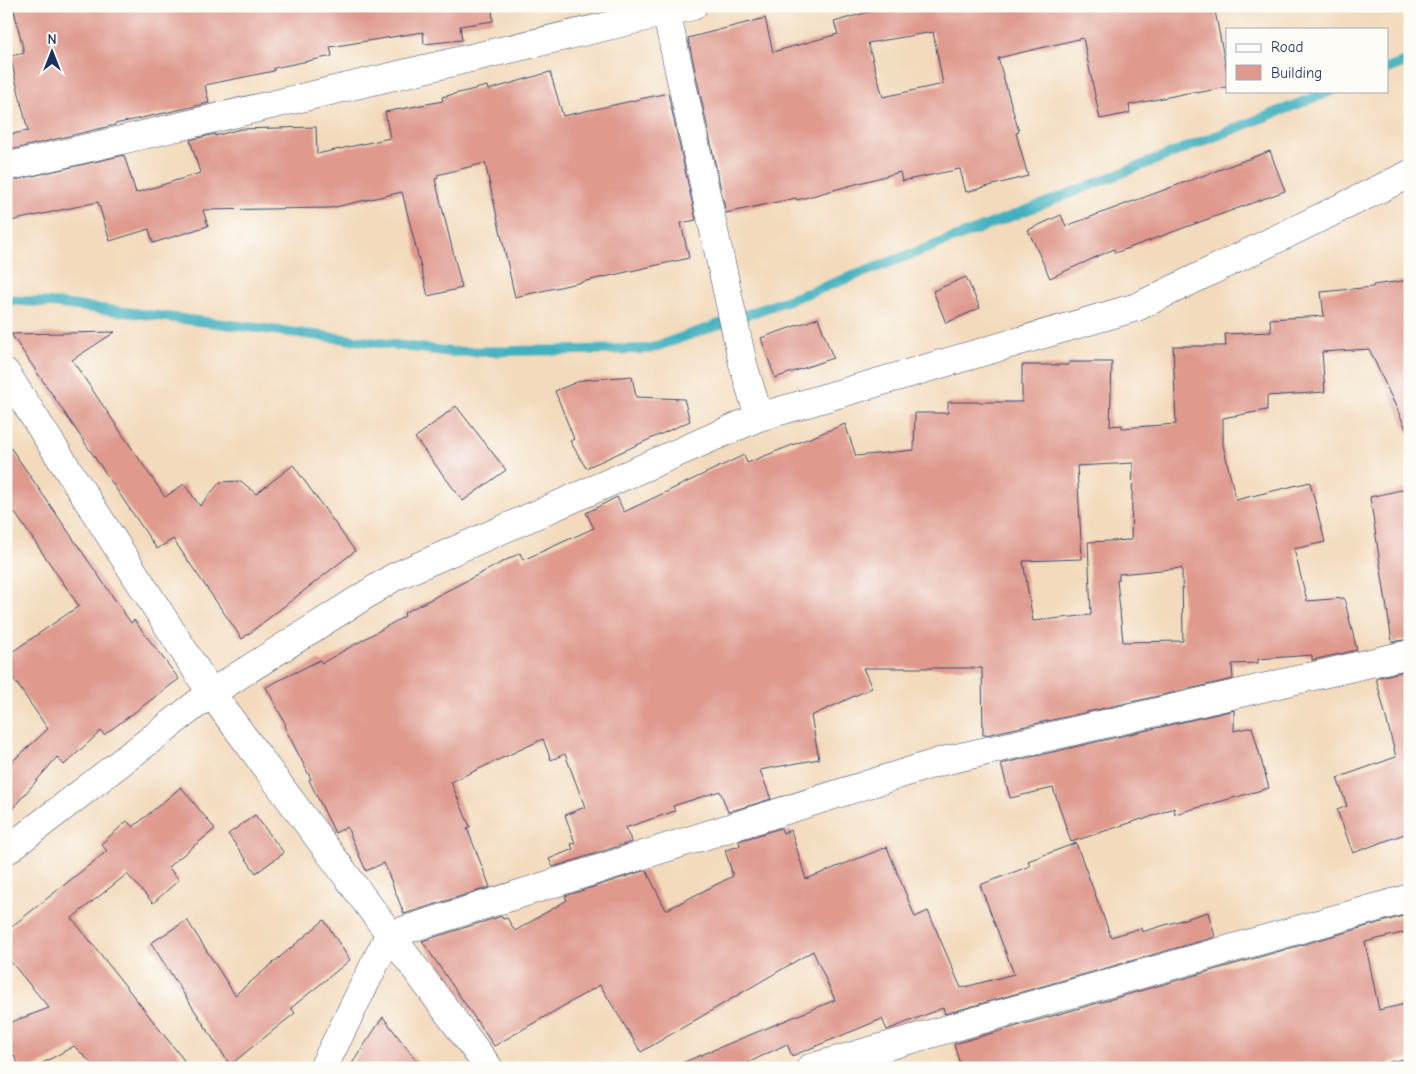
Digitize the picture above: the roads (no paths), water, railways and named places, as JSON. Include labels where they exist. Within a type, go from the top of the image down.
[{"type":"street","points":[[6,167],[666,9],[693,6]]},
{"type":"street","points":[[666,9],[743,364],[759,418]]},
{"type":"street","points":[[6,851],[210,693],[394,577],[759,418],[1138,307],[1410,174]]},
{"type":"street","points":[[6,373],[210,693],[489,1068]]},
{"type":"street","points":[[323,1068],[389,935],[939,762],[1410,654]]},
{"type":"street","points":[[810,1068],[1410,898]]},
{"type":"waterway","points":[[1388,69],[1410,60]]},
{"type":"waterway","points":[[6,300],[52,303],[452,352],[649,349],[811,292],[999,221],[1328,92]]}]
